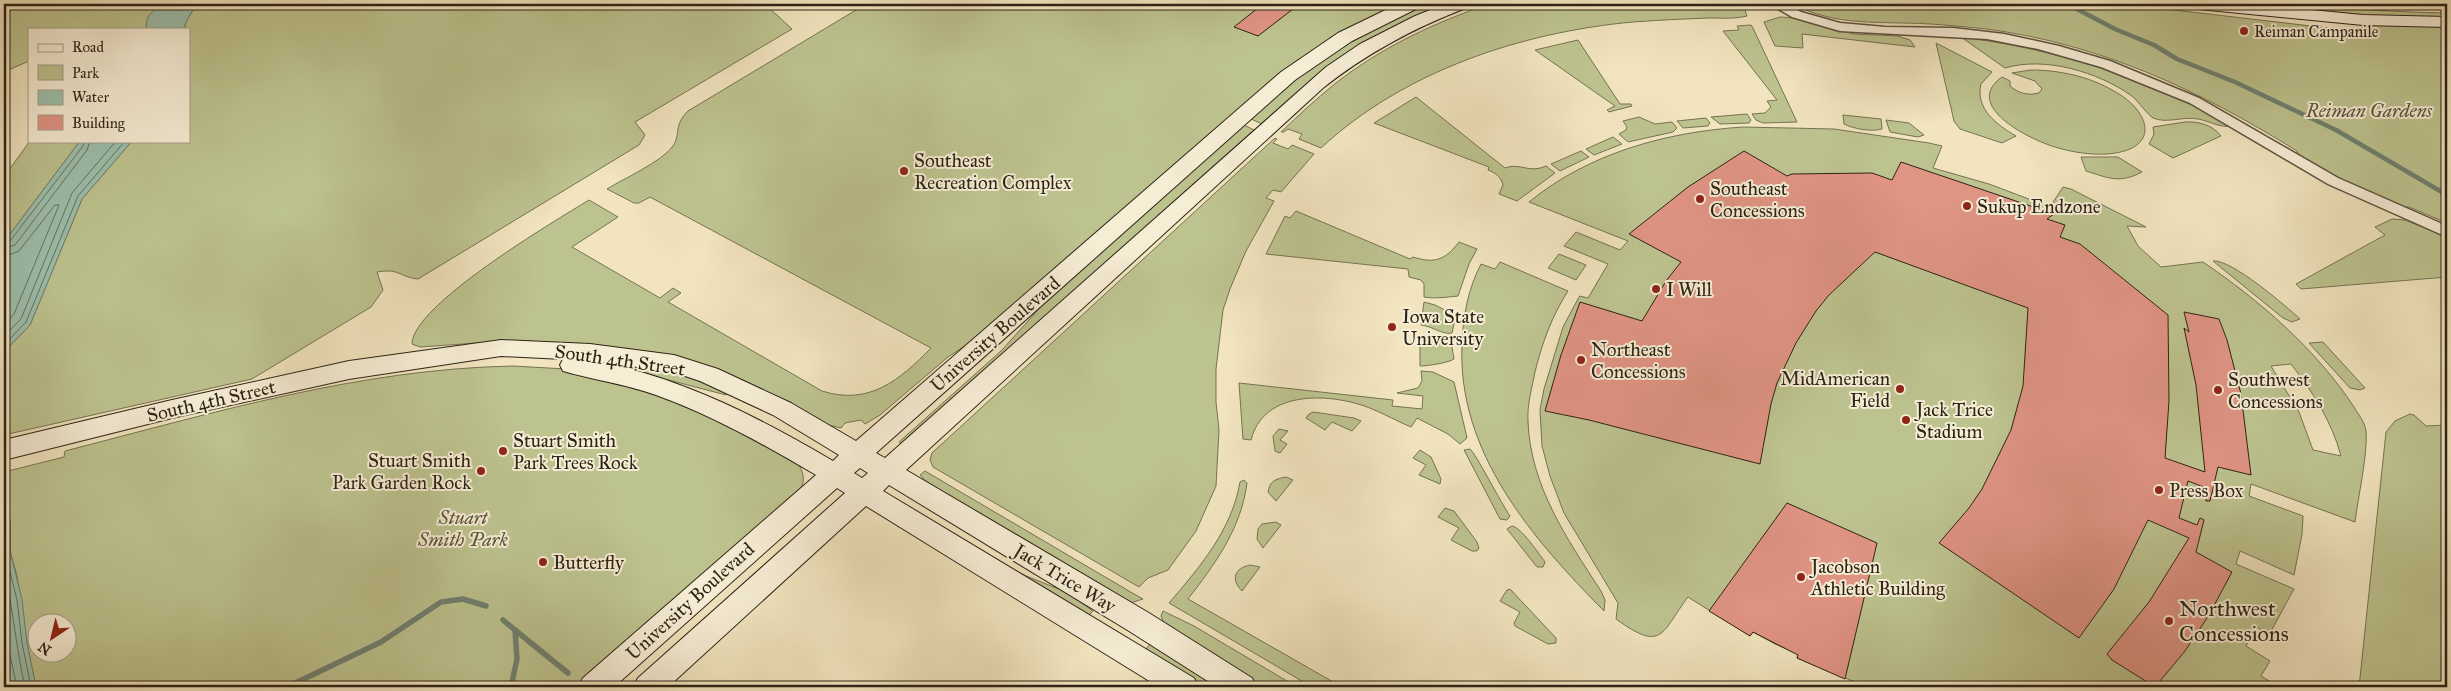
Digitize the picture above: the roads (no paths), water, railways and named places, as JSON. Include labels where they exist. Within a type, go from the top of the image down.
[{"type":"main road","name":"University Boulevard","points":[[593,687],[1288,76],[1345,37],[1412,4]]},
{"type":"main road","name":"University Boulevard","points":[[648,687],[1316,84],[1340,64],[1374,42],[1394,31],[1460,4]]},
{"type":"main road","points":[[2198,4],[2363,20],[2447,22]]},
{"type":"main road","points":[[2325,4],[2447,8]]},
{"type":"main road","name":"South 4th Street","points":[[4,450],[349,370],[500,348],[549,349],[590,352],[674,364],[709,375],[748,392],[887,471]]},
{"type":"main road","name":"South 4th Street","points":[[449,356],[493,361],[559,363],[592,368],[651,383],[720,409],[864,492]]},
{"type":"main road","name":"Jack Trice Way","points":[[887,471],[1139,622],[1242,687]]},
{"type":"main road","name":"Jack Trice Way","points":[[864,492],[1184,687]]},
{"type":"street","points":[[1776,4],[1796,15],[1837,27],[1872,31],[1954,32],[1997,38],[2054,49],[2108,65],[2199,102],[2333,181],[2447,232]]},
{"type":"water","points":[[162,4],[196,4],[185,24],[185,28],[147,28],[147,21],[155,8]]},
{"type":"water","points":[[79,142],[131,142],[82,199],[30,325],[4,352],[4,242]]},
{"type":"water","points":[[4,491],[10,522],[10,551],[22,599],[28,664],[31,664],[36,687],[4,687]]},
{"type":"waterway","points":[[2060,4],[2073,7],[2115,29],[2154,45],[2177,59],[2235,82],[2336,130],[2447,195]]},
{"type":"waterway","points":[[287,687],[381,642],[441,602],[463,599],[486,606]]},
{"type":"waterway","points":[[503,620],[515,630]]},
{"type":"waterway","points":[[511,687],[517,659],[515,630]]},
{"type":"waterway","points":[[515,630],[568,673]]},
{"type":"place","name":"Reiman Campanile","points":[[2244,31]]},
{"type":"place","name":"Southeast Recreation Complex","points":[[904,171]]},
{"type":"place","name":"Southeast Concessions","points":[[1700,199]]},
{"type":"place","name":"Sukup Endzone","points":[[1967,206]]},
{"type":"place","name":"I Will","points":[[1656,289]]},
{"type":"place","name":"Iowa State University","points":[[1392,327]]},
{"type":"place","name":"Northeast Concessions","points":[[1581,360]]},
{"type":"place","name":"MidAmerican Field","points":[[1900,389]]},
{"type":"place","name":"Southwest Concessions","points":[[2218,390]]},
{"type":"place","name":"Jack Trice Stadium","points":[[1906,420]]},
{"type":"place","name":"Stuart Smith Park Trees Rock","points":[[503,451]]},
{"type":"place","name":"Stuart Smith Park Garden Rock","points":[[481,471]]},
{"type":"place","name":"Press Box","points":[[2159,490]]},
{"type":"place","name":"Butterfly","points":[[543,562]]},
{"type":"place","name":"Jacobson Athletic Building","points":[[1801,577]]},
{"type":"place","name":"Northwest Concessions","points":[[2169,621]]},
{"type":"park label","name":"Reiman Gardens","points":[[2369,110]]},
{"type":"park label","name":"Stuart Smith Park","points":[[463,528]]}]
